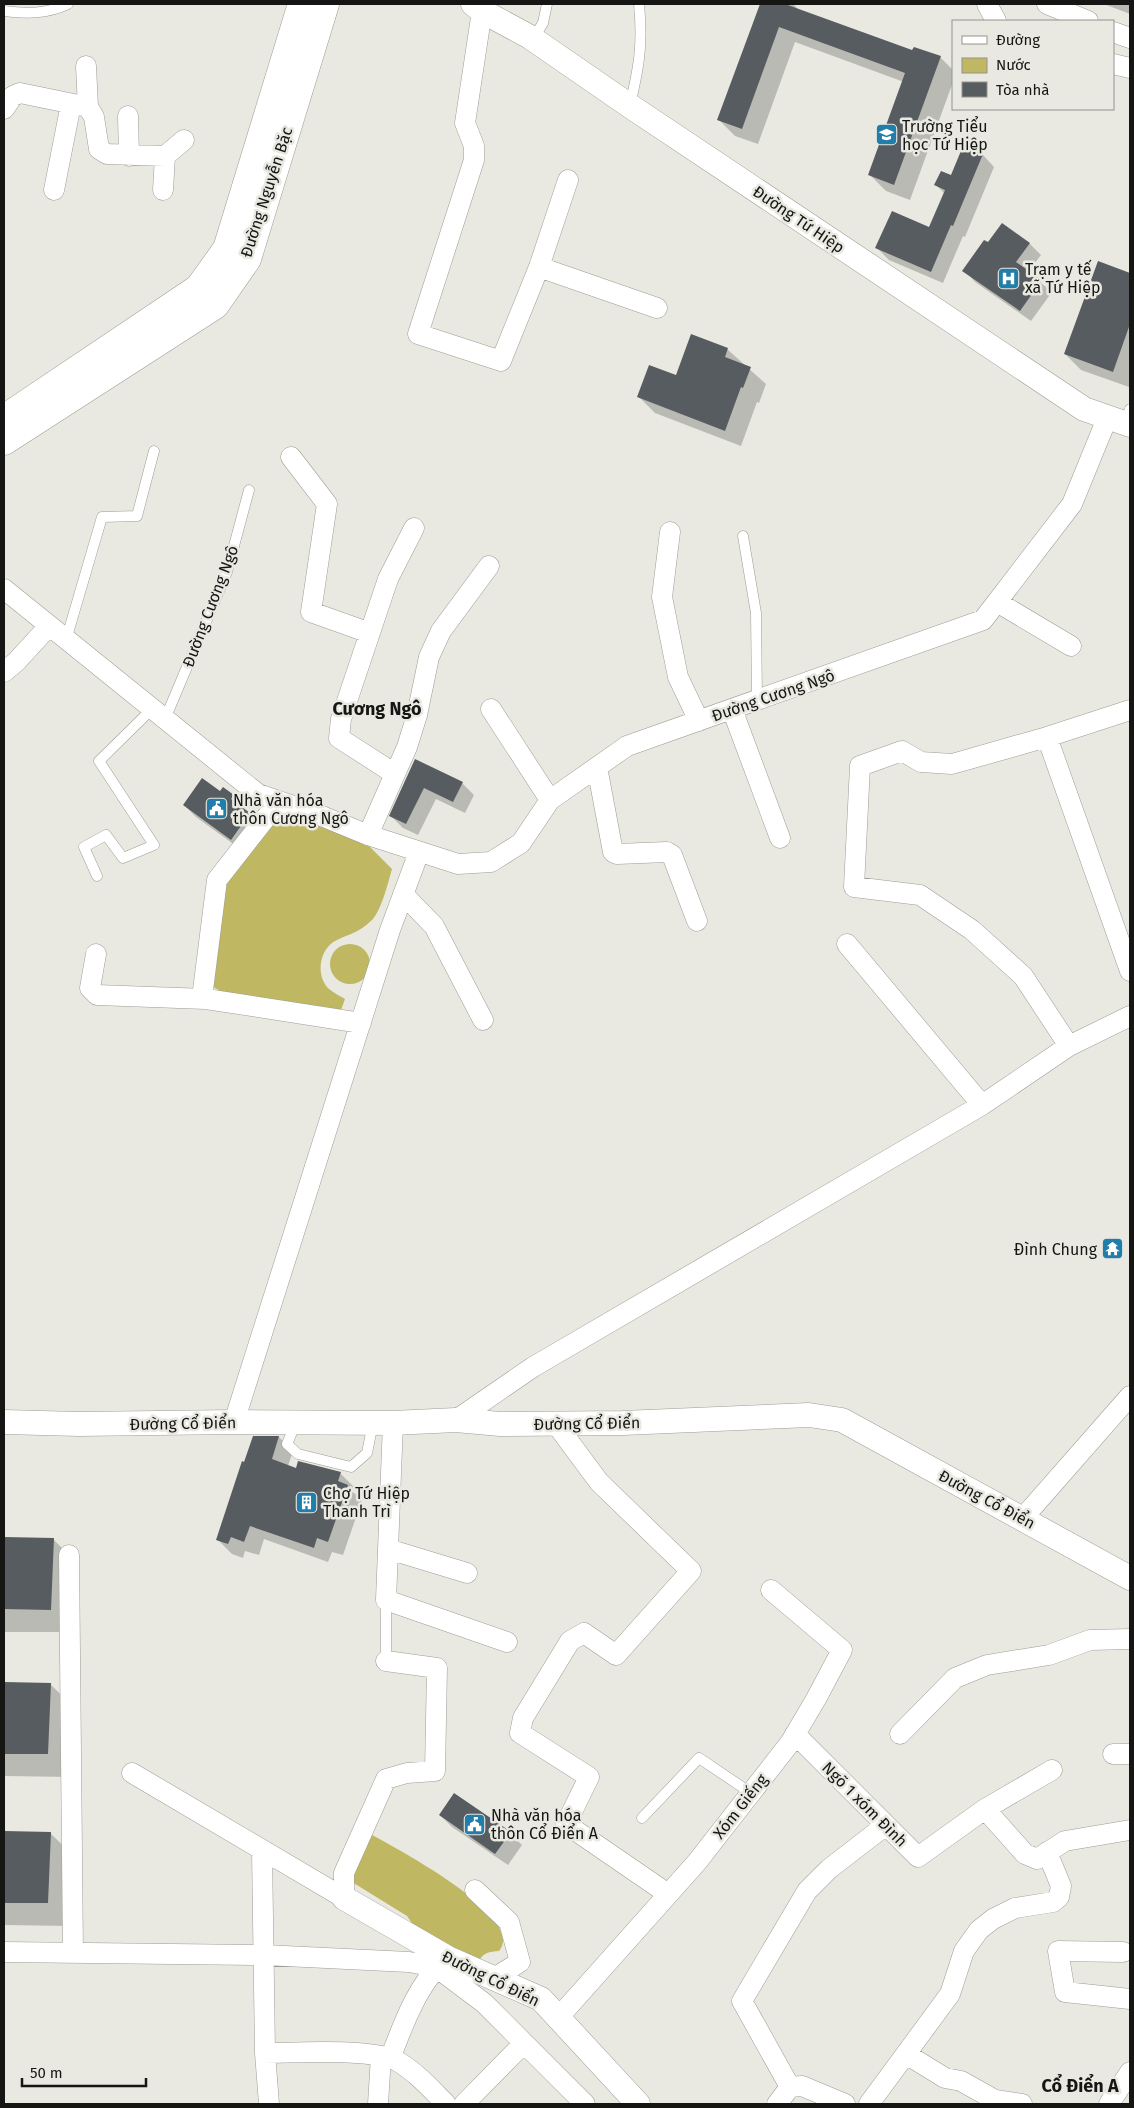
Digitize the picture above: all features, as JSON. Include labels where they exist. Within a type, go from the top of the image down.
[{"type":"main road","name":"Đường Nguyễn Bặc","points":[[4,441],[215,304],[225,271],[226,249],[302,4]]},
{"type":"main road","name":"Đường Nguyễn Bặc","points":[[4,419],[199,288],[247,259],[325,4]]},
{"type":"street","points":[[987,4],[995,20]]},
{"type":"street","points":[[1047,4],[1086,20]]},
{"type":"street","name":"Đường Tứ Hiệp","points":[[478,8],[533,39],[630,106],[1084,408],[1123,418]]},
{"type":"street","points":[[478,8],[465,124],[474,146],[474,160],[418,334],[501,361],[539,267],[568,180]]},
{"type":"street","points":[[1114,32],[1130,38]]},
{"type":"street","points":[[1114,64],[1130,68]]},
{"type":"street","points":[[54,190],[80,106],[86,66]]},
{"type":"street","points":[[4,109],[13,96],[20,93],[80,106],[94,117],[99,149],[107,154],[165,156],[184,140]]},
{"type":"street","points":[[128,116],[129,156]]},
{"type":"street","points":[[163,190],[165,156]]},
{"type":"street","points":[[539,267],[657,308]]},
{"type":"street","name":"Đường Cương Ngô","points":[[4,589],[258,794],[317,814],[368,835],[458,864],[491,862],[521,844],[550,800],[627,746],[984,620],[1072,504],[1123,418]]},
{"type":"street","points":[[291,456],[327,504],[312,612],[370,633]]},
{"type":"street","points":[[395,774],[339,738],[341,719],[388,579],[414,528]]},
{"type":"street","points":[[670,532],[662,597],[678,677],[699,721]]},
{"type":"street","points":[[368,835],[407,748],[417,716],[429,657],[441,631],[490,566]]},
{"type":"street","points":[[997,602],[1070,646]]},
{"type":"street","points":[[4,672],[16,662],[49,626]]},
{"type":"street","points":[[491,709],[550,800]]},
{"type":"street","points":[[732,709],[780,838]]},
{"type":"street","points":[[1069,1046],[1023,976],[972,930],[920,895],[854,887],[860,766],[902,751],[921,762],[952,764],[1047,737],[1130,710]]},
{"type":"street","points":[[1047,737],[1130,971]]},
{"type":"street","points":[[597,767],[613,852],[617,854],[667,852],[672,855],[698,921]]},
{"type":"street","points":[[202,998],[217,880],[279,801]]},
{"type":"street","points":[[234,1422],[361,1023],[403,894],[419,852]]},
{"type":"street","points":[[403,894],[434,926],[483,1020]]},
{"type":"street","points":[[847,944],[982,1105]]},
{"type":"street","points":[[96,954],[90,988],[97,995],[202,998],[361,1023]]},
{"type":"street","points":[[456,1420],[533,1367],[982,1105],[1069,1046],[1130,1016]]},
{"type":"street","points":[[1023,1518],[1130,1396]]},
{"type":"street","name":"Đường Cổ Điển","points":[[4,1422],[79,1424],[383,1423],[456,1420],[500,1424],[556,1424],[809,1415],[842,1420],[1130,1578]]},
{"type":"street","points":[[383,1423],[388,1549],[386,1600],[507,1642]]},
{"type":"street","points":[[556,1424],[599,1482],[691,1571],[616,1655],[584,1633],[570,1642],[523,1718],[520,1733],[589,1778],[566,1824],[668,1894]]},
{"type":"street","points":[[388,1549],[467,1573]]},
{"type":"street","points":[[69,1555],[73,1953]]},
{"type":"street","name":"Xóm Giếng","points":[[558,2018],[697,1862],[751,1793],[795,1734],[842,1650],[771,1590]]},
{"type":"street","points":[[900,1734],[955,1678],[987,1665],[1049,1655],[1090,1640],[1130,1639]]},
{"type":"street","points":[[132,1772],[344,1898],[344,1873],[386,1779],[407,1773],[435,1772],[437,1668],[386,1661]]},
{"type":"street","name":"Ngõ 1 xóm Đình","points":[[795,1734],[918,1857],[985,1809],[1052,1770]]},
{"type":"street","points":[[985,1809],[1026,1854],[1037,1859],[1065,1841],[1130,1830]]},
{"type":"street","points":[[790,2087],[742,2001],[807,1891],[829,1869],[886,1825]]},
{"type":"street","points":[[262,1851],[265,2053],[269,2104]]},
{"type":"street","points":[[869,2104],[950,1994],[964,1951],[979,1930],[993,1919],[1015,1908],[1053,1902],[1059,1897],[1061,1886],[1047,1852]]},
{"type":"street","points":[[476,1890],[509,1922],[520,1962],[494,1978]]},
{"type":"street","name":"Đường Cổ Điển","points":[[344,1898],[442,1963],[494,1978],[541,1999],[638,2104]]},
{"type":"street","points":[[1122,1952],[1058,1951],[1065,1992],[1130,1999]]},
{"type":"street","points":[[4,1952],[264,1955],[442,1963],[585,2104]]},
{"type":"street","points":[[378,2104],[385,2057],[406,2018],[442,1963]]},
{"type":"street","points":[[464,2104],[524,2044]]},
{"type":"street","points":[[265,2053],[371,2054],[385,2057],[395,2060],[416,2074],[446,2104]]},
{"type":"street","points":[[906,2054],[945,2078],[961,2081],[996,2100],[1022,2104]]},
{"type":"street","points":[[1109,2104],[1130,2072]]},
{"type":"street","points":[[777,2104],[790,2087],[802,2086],[845,2104]]},
{"type":"lane","points":[[4,11],[43,12],[68,4]]},
{"type":"lane","points":[[533,39],[544,23],[547,4]]},
{"type":"lane","points":[[630,106],[641,56],[642,28],[639,4]]},
{"type":"lane","points":[[66,640],[102,517],[137,516],[154,451]]},
{"type":"lane","name":"Đường Cương Ngô","points":[[97,876],[84,847],[106,835],[122,858],[154,845],[100,761],[158,714],[227,572],[249,490]]},
{"type":"lane","points":[[743,536],[756,613],[757,700]]},
{"type":"lane","points":[[297,1422],[287,1444],[298,1454],[351,1467],[367,1453],[383,1423]]},
{"type":"lane","points":[[386,1600],[386,1661]]},
{"type":"lane","points":[[642,1818],[699,1758],[751,1793]]},
{"type":"water","points":[[281,812],[339,831],[370,847],[392,869],[382,902],[373,919],[360,930],[331,944],[323,956],[321,963],[322,977],[329,989],[345,999],[341,1010],[226,994],[213,987],[226,873]]},
{"type":"water","points":[[354,944],[361,947],[367,953],[370,964],[369,972],[361,981],[354,984],[346,984],[339,981],[331,972],[330,960],[333,953],[342,945]]},
{"type":"water","points":[[367,1832],[427,1867],[476,1902],[494,1920],[503,1936],[499,1951],[487,1953],[479,1961],[416,1929],[407,1916],[352,1882]]},
{"type":"building","points":[[760,4],[785,4],[912,50],[914,47],[941,56],[894,185],[868,175],[905,73],[779,27],[742,129],[717,120]]},
{"type":"building","points":[[963,146],[983,154],[953,226],[951,225],[931,272],[875,248],[892,211],[929,227],[945,190],[934,185],[941,171],[951,175]]},
{"type":"building","points":[[1002,223],[1030,243],[1016,262],[1042,280],[1020,311],[962,271],[984,240],[988,242]]},
{"type":"building","points":[[1098,261],[1130,273],[1130,324],[1113,372],[1064,354]]},
{"type":"building","points":[[691,334],[728,348],[725,357],[751,367],[743,388],[741,387],[725,431],[637,397],[649,365],[676,375]]},
{"type":"building","points":[[415,759],[463,782],[453,802],[424,788],[406,824],[389,816]]},
{"type":"building","name":"Nhà văn hóa thôn Cương Ngô","points":[[202,778],[220,791],[223,787],[234,795],[231,799],[250,813],[231,840],[183,805]]},
{"type":"building","points":[[253,1436],[279,1436],[272,1459],[296,1468],[298,1461],[341,1472],[338,1481],[348,1485],[328,1542],[317,1538],[314,1548],[250,1526],[244,1542],[231,1537],[228,1544],[216,1540],[242,1461],[244,1462]]},
{"type":"building","points":[[4,1537],[54,1538],[51,1610],[4,1609]]},
{"type":"building","points":[[4,1682],[51,1683],[48,1754],[4,1754]]},
{"type":"building","name":"Nhà văn hóa thôn Cổ Điển A","points":[[454,1793],[511,1832],[495,1854],[439,1815]]},
{"type":"building","points":[[4,1831],[51,1832],[48,1903],[4,1903]]},
{"type":"place","name":"Trường Tiểu học Tứ Hiệp","points":[[886,135]]},
{"type":"place","name":"Trạm y tế xã Tứ Hiệp","points":[[1009,278]]},
{"type":"place","name":"Nhà văn hóa thôn Cương Ngô","points":[[217,809]]},
{"type":"place","name":"Đình Chung","points":[[1113,1249]]},
{"type":"place","name":"Chợ Tứ Hiệp Thanh Trì","points":[[307,1502]]},
{"type":"place","name":"Nhà văn hóa thôn Cổ Điển A","points":[[475,1824]]},
{"type":"district","name":"Cương Ngô","points":[[377,709]]},
{"type":"district","name":"Cổ Điển A","points":[[1080,2086]]}]
